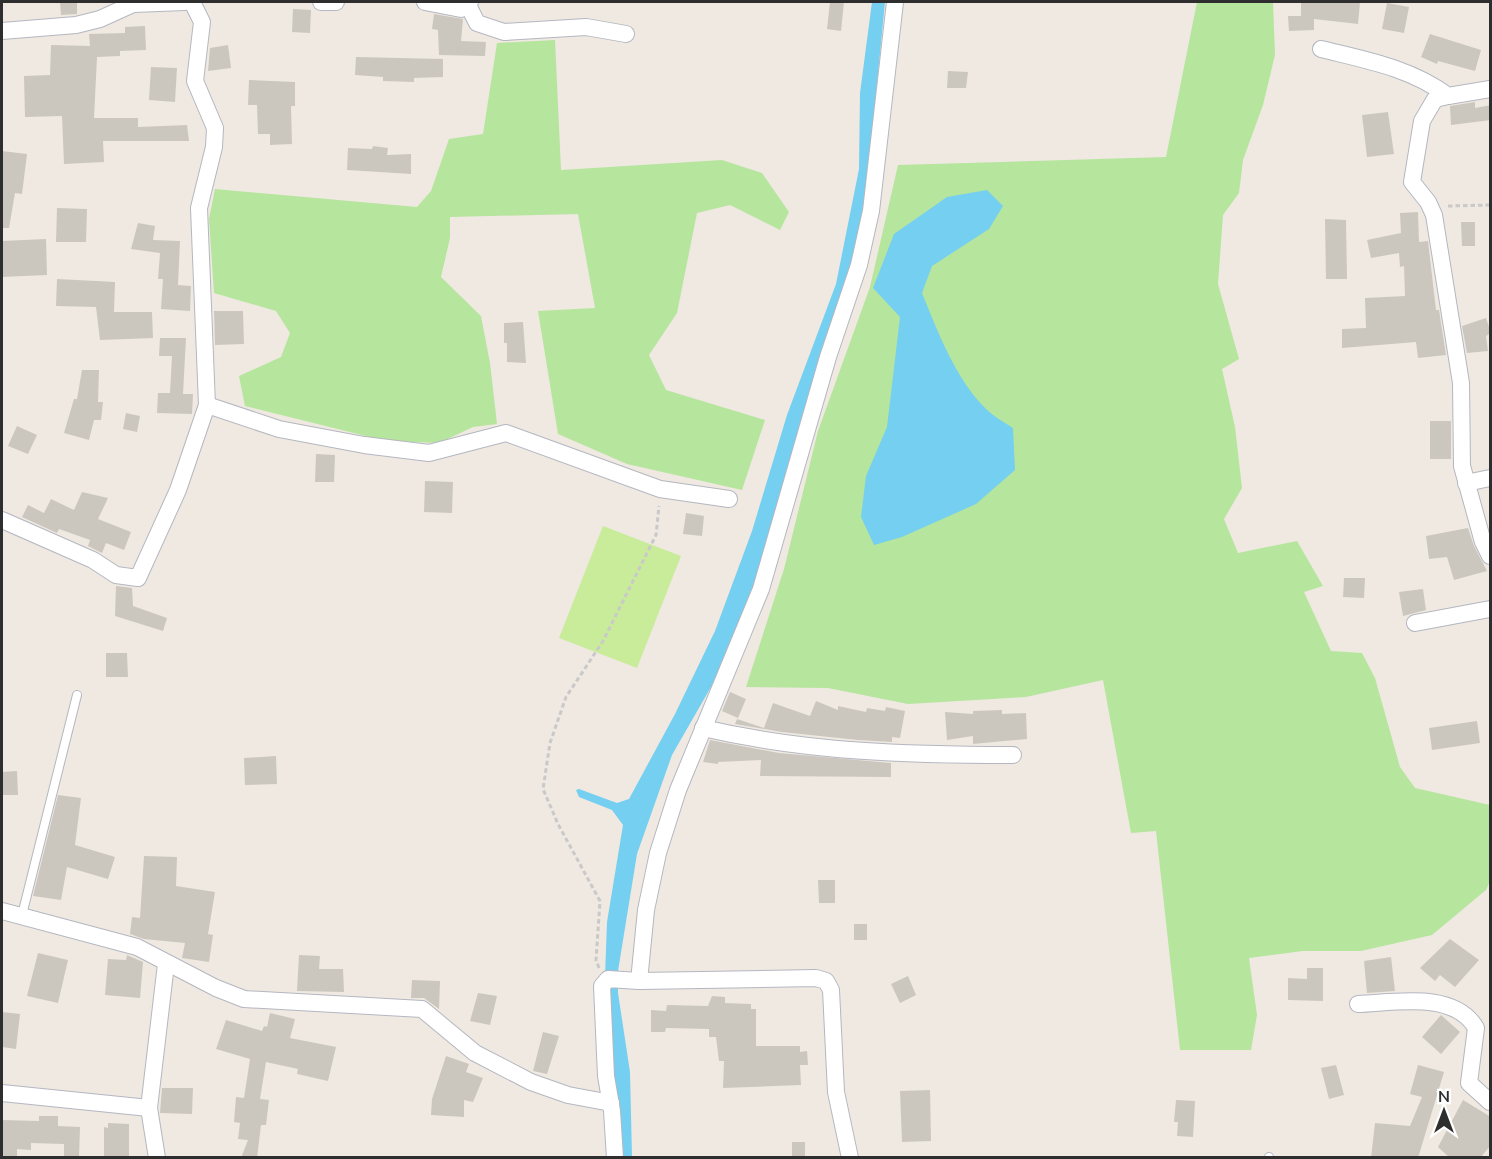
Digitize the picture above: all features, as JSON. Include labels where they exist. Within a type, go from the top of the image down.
[{"type":"street","points":[[2,31],[88,23],[133,3],[185,2]]},
{"type":"street","points":[[2,520],[93,560],[116,575],[138,578],[145,568],[178,490],[207,405],[199,208],[214,147],[215,128],[195,81],[202,22],[192,2]]},
{"type":"street","points":[[321,2],[336,2]]},
{"type":"street","points":[[425,2],[461,9],[469,3],[477,23],[504,32],[586,27],[626,34]]},
{"type":"street","points":[[632,980],[658,853],[678,790],[761,589],[828,357],[859,265],[871,211],[895,2]]},
{"type":"street","points":[[1321,49],[1392,68],[1431,83],[1448,96]]},
{"type":"street","points":[[1491,89],[1435,99],[1422,121],[1411,173],[1416,190],[1431,207],[1461,383],[1462,466],[1483,542],[1491,556]]},
{"type":"street","points":[[207,405],[279,429],[364,445],[429,453],[506,433],[660,489],[729,499]]},
{"type":"street","points":[[1466,483],[1491,478]]},
{"type":"street","points":[[1415,623],[1491,609]]},
{"type":"street","points":[[704,728],[763,741],[867,753],[1013,755]]},
{"type":"street","points":[[2,911],[137,947],[166,964],[244,999],[422,1009],[475,1053],[531,1082],[568,1095],[611,1103]]},
{"type":"street","points":[[157,1158],[149,1108],[166,964]]},
{"type":"street","points":[[615,1158],[611,1103],[606,1076],[602,986],[607,980],[816,978],[826,981],[831,990],[836,1092],[850,1158]]},
{"type":"street","points":[[1358,1004],[1425,1001],[1453,1008],[1473,1022],[1477,1034],[1469,1068],[1469,1083],[1491,1102]]},
{"type":"street","points":[[2,1093],[149,1108]]},
{"type":"lane","points":[[22,915],[77,696]]},
{"type":"path","points":[[1431,207],[1491,205]]},
{"type":"path","points":[[607,980],[596,960],[600,901],[558,824],[543,789],[550,743],[566,697],[603,641],[656,535],[660,489]]},
{"type":"green space","points":[[1197,2],[1273,2],[1275,55],[1263,105],[1243,160],[1239,193],[1223,215],[1218,284],[1239,359],[1222,369],[1235,427],[1242,488],[1224,519],[1238,553],[1297,541],[1323,586],[1304,592],[1331,651],[1362,653],[1375,678],[1400,767],[1415,788],[1490,805],[1490,881],[1486,890],[1432,935],[1361,951],[1303,951],[1249,958],[1257,1015],[1251,1050],[1180,1050],[1156,831],[1131,833],[1103,680],[1026,697],[908,704],[828,688],[746,687],[784,569],[818,431],[870,287],[898,165],[1166,157]]},
{"type":"green space","points":[[555,40],[561,170],[722,160],[762,173],[789,212],[780,230],[730,205],[697,213],[677,313],[649,355],[666,390],[765,420],[742,490],[627,464],[558,434],[538,311],[595,308],[578,214],[450,217],[450,238],[441,277],[481,316],[490,363],[497,424],[473,427],[439,443],[386,441],[245,406],[239,376],[281,357],[290,333],[276,311],[214,293],[209,219],[215,189],[417,207],[431,191],[449,139],[483,134],[497,43]]},
{"type":"green space","points":[[603,526],[681,556],[637,668],[559,638]]},
{"type":"water","points":[[872,2],[885,2],[866,197],[857,246],[800,423],[773,525],[745,613],[719,673],[672,755],[637,854],[618,971],[618,993],[630,1072],[632,1157],[615,1157],[605,977],[607,922],[623,825],[612,810],[579,797],[576,790],[579,789],[617,803],[629,799],[675,714],[715,631],[752,531],[787,415],[836,284],[859,169],[860,93]]},
{"type":"water","points":[[987,190],[1003,206],[989,229],[932,266],[922,293],[948,354],[965,383],[986,409],[1013,428],[1015,470],[976,504],[902,537],[874,545],[861,517],[866,476],[887,427],[900,317],[873,288],[894,234],[947,197]]},
{"type":"building","points":[[60,2],[77,2],[77,14],[61,15]]},
{"type":"building","points":[[830,2],[844,2],[841,31],[827,29]]},
{"type":"building","points":[[1301,2],[1360,2],[1358,24],[1314,19],[1314,30],[1289,31],[1288,16],[1301,16]]},
{"type":"building","points":[[1387,3],[1409,7],[1404,33],[1382,29]]},
{"type":"building","points":[[293,9],[311,10],[310,33],[292,32]]},
{"type":"building","points":[[434,14],[463,19],[461,41],[486,42],[485,56],[439,55],[438,30],[432,29]]},
{"type":"building","points":[[145,26],[146,50],[120,51],[120,56],[97,57],[94,118],[138,118],[138,127],[187,125],[189,141],[103,141],[104,162],[64,164],[62,116],[25,117],[24,76],[50,75],[51,45],[90,46],[89,34],[125,33],[125,27]]},
{"type":"building","points":[[1430,34],[1481,50],[1475,71],[1438,61],[1437,64],[1421,57]]},
{"type":"building","points":[[228,45],[231,68],[208,71],[210,48]]},
{"type":"building","points":[[356,57],[443,59],[443,77],[414,78],[414,82],[383,81],[383,77],[355,75]]},
{"type":"building","points":[[151,67],[177,68],[175,102],[149,100]]},
{"type":"building","points":[[948,71],[968,72],[966,88],[947,88]]},
{"type":"building","points":[[249,80],[295,82],[295,106],[291,106],[292,144],[270,145],[270,134],[258,134],[257,105],[248,105]]},
{"type":"building","points":[[1475,102],[1475,108],[1491,105],[1491,120],[1451,125],[1450,106]]},
{"type":"building","points":[[1388,112],[1394,154],[1367,157],[1362,115]]},
{"type":"building","points":[[373,146],[388,148],[387,155],[411,154],[411,174],[347,170],[348,148],[372,149]]},
{"type":"building","points":[[2,151],[27,154],[22,194],[15,193],[9,228],[2,228]]},
{"type":"building","points":[[57,208],[87,209],[86,242],[56,242]]},
{"type":"building","points":[[1418,212],[1419,242],[1428,241],[1436,310],[1439,310],[1446,355],[1418,358],[1416,342],[1342,348],[1342,329],[1366,328],[1365,298],[1405,296],[1404,266],[1400,267],[1399,253],[1371,258],[1367,240],[1401,233],[1400,213]]},
{"type":"building","points":[[1325,219],[1346,220],[1347,279],[1326,279]]},
{"type":"building","points":[[1461,222],[1475,222],[1475,246],[1462,246]]},
{"type":"building","points":[[138,223],[155,226],[153,240],[180,241],[178,285],[191,286],[190,311],[161,309],[163,279],[158,279],[160,253],[131,249]]},
{"type":"building","points":[[46,239],[47,275],[2,277],[2,241]]},
{"type":"building","points":[[57,279],[115,282],[114,312],[152,312],[153,338],[100,340],[96,307],[56,306]]},
{"type":"building","points":[[214,311],[243,311],[244,344],[215,345]]},
{"type":"building","points":[[1486,318],[1491,333],[1486,336],[1488,351],[1467,353],[1462,326]]},
{"type":"building","points":[[523,322],[526,363],[507,362],[504,323]]},
{"type":"building","points":[[160,338],[186,338],[183,394],[193,394],[192,414],[157,413],[158,393],[170,393],[172,356],[159,356]]},
{"type":"building","points":[[82,370],[99,370],[98,402],[103,402],[101,420],[94,420],[89,440],[64,433],[74,399],[77,399]]},
{"type":"building","points":[[126,413],[140,416],[137,432],[123,429]]},
{"type":"building","points":[[1430,421],[1451,421],[1451,459],[1430,459]]},
{"type":"building","points":[[17,426],[37,435],[28,454],[8,446]]},
{"type":"building","points":[[316,454],[335,455],[334,482],[315,482]]},
{"type":"building","points":[[425,481],[453,482],[452,513],[424,512]]},
{"type":"building","points":[[82,492],[108,498],[98,519],[131,532],[124,550],[106,543],[102,553],[88,546],[90,540],[59,529],[57,533],[22,517],[28,505],[44,513],[51,499],[74,510]]},
{"type":"building","points":[[686,513],[704,516],[702,536],[683,534]]},
{"type":"building","points":[[1468,528],[1487,571],[1454,580],[1447,557],[1429,559],[1426,536]]},
{"type":"building","points":[[1344,578],[1365,578],[1364,598],[1343,597]]},
{"type":"building","points":[[116,586],[132,588],[133,606],[167,618],[163,631],[115,616]]},
{"type":"building","points":[[1423,589],[1426,610],[1403,616],[1399,592]]},
{"type":"building","points":[[106,653],[127,653],[128,677],[106,677]]},
{"type":"building","points":[[730,692],[746,699],[738,718],[722,711]]},
{"type":"building","points":[[816,701],[838,710],[838,706],[866,712],[867,708],[885,711],[886,707],[905,711],[900,738],[892,737],[892,742],[858,740],[782,732],[735,724],[737,719],[764,728],[773,703],[810,716]]},
{"type":"building","points":[[1002,710],[1002,714],[1026,713],[1027,739],[973,744],[973,736],[947,740],[945,712],[973,714],[973,711]]},
{"type":"building","points":[[1477,721],[1480,743],[1432,750],[1429,728]]},
{"type":"building","points":[[710,740],[779,753],[891,763],[891,777],[760,776],[761,760],[718,762],[718,764],[703,762]]},
{"type":"building","points":[[276,756],[277,784],[245,785],[244,758]]},
{"type":"building","points":[[17,771],[18,795],[2,795],[2,772]]},
{"type":"building","points":[[58,795],[81,798],[75,845],[115,857],[108,879],[67,867],[61,900],[33,896]]},
{"type":"building","points":[[144,856],[177,857],[176,886],[215,892],[208,934],[213,935],[209,962],[182,958],[185,943],[144,939],[130,934],[132,917],[140,918]]},
{"type":"building","points":[[818,880],[835,880],[835,903],[819,903]]},
{"type":"building","points":[[854,924],[867,924],[867,940],[854,940]]},
{"type":"building","points":[[1450,939],[1479,960],[1455,987],[1440,975],[1435,981],[1420,968]]},
{"type":"building","points":[[38,953],[68,960],[58,1003],[27,996]]},
{"type":"building","points":[[127,955],[143,962],[140,998],[105,995],[108,959],[126,960]]},
{"type":"building","points":[[299,955],[320,956],[319,969],[343,969],[344,992],[297,991]]},
{"type":"building","points":[[1391,957],[1395,991],[1367,993],[1364,961]]},
{"type":"building","points":[[1307,968],[1323,968],[1323,1001],[1288,1000],[1288,978],[1307,979]]},
{"type":"building","points":[[908,976],[916,995],[900,1003],[891,984]]},
{"type":"building","points":[[412,980],[440,981],[439,1009],[424,998],[411,998]]},
{"type":"building","points":[[478,993],[497,996],[490,1025],[470,1021]]},
{"type":"building","points":[[712,996],[725,997],[725,1003],[751,1004],[751,1009],[756,1009],[756,1046],[800,1046],[800,1052],[807,1051],[808,1065],[800,1065],[801,1085],[723,1088],[724,1061],[719,1061],[716,1037],[709,1037],[709,1029],[666,1028],[665,1032],[651,1032],[651,1010],[666,1011],[667,1005],[708,1006]]},
{"type":"building","points":[[2,1012],[20,1014],[16,1049],[2,1047]]},
{"type":"building","points":[[270,1013],[295,1019],[290,1038],[336,1047],[328,1081],[297,1074],[298,1069],[266,1062],[260,1099],[269,1100],[266,1125],[261,1125],[257,1158],[241,1158],[248,1140],[238,1139],[240,1123],[234,1122],[236,1097],[244,1098],[250,1059],[216,1049],[226,1020],[262,1031],[264,1026],[267,1027]]},
{"type":"building","points":[[1441,1015],[1460,1032],[1441,1054],[1422,1037]]},
{"type":"building","points":[[543,1032],[559,1036],[547,1074],[533,1071]]},
{"type":"building","points":[[446,1056],[469,1064],[466,1072],[483,1078],[473,1102],[464,1100],[464,1117],[431,1115],[432,1099]]},
{"type":"building","points":[[1336,1065],[1344,1095],[1329,1099],[1321,1068]]},
{"type":"building","points":[[1418,1065],[1444,1072],[1418,1158],[1371,1158],[1375,1123],[1410,1126],[1422,1097],[1410,1094]]},
{"type":"building","points":[[162,1088],[193,1088],[192,1114],[160,1113]]},
{"type":"building","points":[[930,1090],[931,1141],[902,1142],[900,1091]]},
{"type":"building","points":[[1176,1100],[1195,1101],[1193,1137],[1177,1136],[1178,1122],[1174,1122]]},
{"type":"building","points":[[1463,1100],[1491,1117],[1491,1145],[1480,1158],[1450,1158],[1438,1147]]},
{"type":"building","points":[[39,1116],[58,1116],[58,1126],[80,1127],[79,1158],[64,1158],[64,1144],[31,1143],[31,1150],[17,1149],[17,1158],[2,1158],[2,1120],[39,1121]]},
{"type":"building","points":[[108,1123],[129,1124],[129,1158],[104,1158],[104,1127],[108,1128]]},
{"type":"building","points":[[792,1142],[805,1142],[805,1158],[792,1158]]}]
